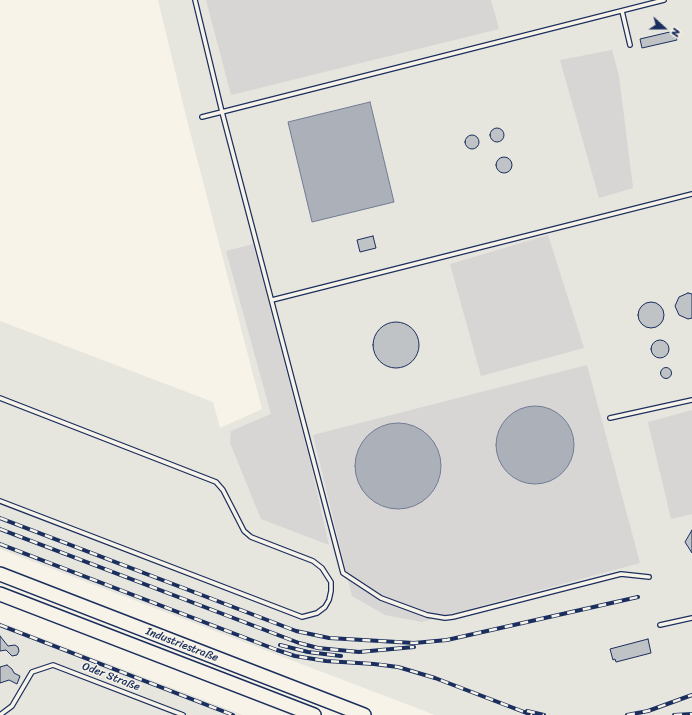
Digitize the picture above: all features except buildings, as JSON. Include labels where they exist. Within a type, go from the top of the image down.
[{"type":"highway","name":"Industriestraße","points":[[0,574],[364,715]]},
{"type":"highway","name":"Industriestraße","points":[[0,594],[314,715]]},
{"type":"lane","points":[[195,0],[222,112],[343,573],[380,598],[420,613],[445,618],[621,574],[649,577]]},
{"type":"lane","points":[[202,117],[664,0]]},
{"type":"lane","points":[[622,11],[630,45]]},
{"type":"lane","points":[[272,300],[692,194]]},
{"type":"lane","points":[[0,398],[216,482],[224,490],[244,531],[252,538],[313,561],[322,568],[331,582],[329,600],[325,607],[317,613],[310,616],[298,616],[0,501]]},
{"type":"lane","points":[[610,418],[692,400]]},
{"type":"lane","points":[[660,625],[692,618]]},
{"type":"lane","name":"Oder Straße","points":[[0,715],[12,706],[32,672],[53,664],[183,715]]},
{"type":"shaded area","points":[[158,0],[692,0],[692,715],[435,715],[0,549],[0,321],[213,402],[220,428],[262,409],[186,116]]},
{"type":"shaded area","points":[[206,0],[491,0],[499,29],[231,95]]},
{"type":"shaded area","points":[[612,50],[619,76],[633,188],[599,198],[560,60]]},
{"type":"shaded area","points":[[370,102],[394,202],[312,222],[288,122]]},
{"type":"shaded area","points":[[548,235],[584,348],[481,376],[450,264]]},
{"type":"shaded area","points":[[253,244],[310,461],[329,545],[261,519],[230,443],[231,431],[271,414],[226,251]]},
{"type":"shaded area","points":[[587,365],[640,563],[422,622],[385,615],[352,596],[313,435]]},
{"type":"shaded area","points":[[535,406],[550,409],[557,413],[567,423],[571,430],[574,445],[571,460],[567,467],[557,477],[550,481],[535,484],[520,481],[513,477],[503,467],[499,460],[496,445],[499,430],[503,423],[513,413],[520,409]]},
{"type":"shaded area","points":[[692,410],[692,514],[671,519],[648,422]]},
{"type":"shaded area","points":[[398,423],[414,426],[422,430],[434,442],[438,450],[441,466],[438,482],[434,490],[422,502],[414,506],[398,509],[382,506],[374,502],[362,490],[358,482],[355,466],[358,450],[362,442],[374,430],[382,426]]},
{"type":"shaded area","points":[[0,622],[243,715],[0,715]]},
{"type":"railway","points":[[0,518],[296,631],[329,638],[414,643],[447,640],[638,597]]},
{"type":"railway","points":[[0,529],[299,643],[318,648],[359,652],[414,647]]},
{"type":"railway","points":[[0,544],[295,656],[326,661],[398,667],[435,678],[532,715]]},
{"type":"railway","points":[[0,625],[233,715]]},
{"type":"railway","points":[[280,645],[308,652],[341,656]]},
{"type":"railway","points":[[627,715],[648,711],[692,695]]},
{"type":"railway","points":[[527,711],[544,715]]},
{"type":"railway","points":[[674,715],[692,714]]}]
